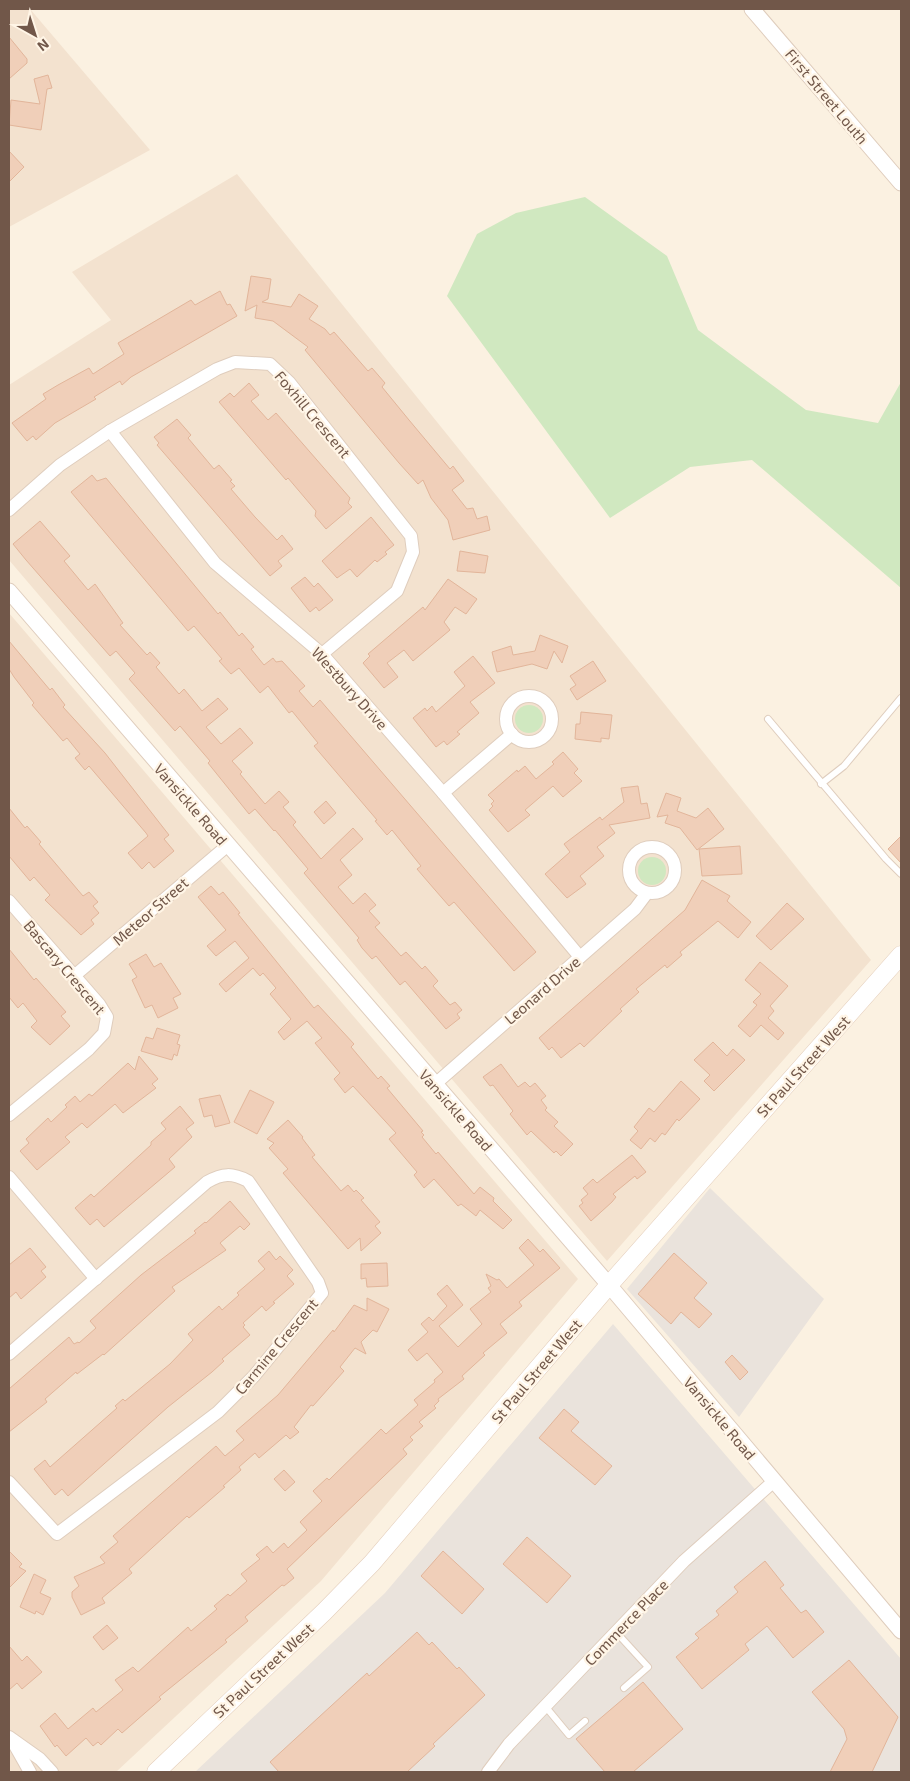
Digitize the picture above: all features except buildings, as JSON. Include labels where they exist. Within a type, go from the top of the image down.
[{"type":"main road","name":"St Paul Street West","points":[[156,1772],[372,1564],[609,1286],[901,955]]},
{"type":"street","name":"First Street Louth","points":[[752,9],[901,184]]},
{"type":"street","name":"Foxhill Crescent","points":[[9,510],[60,465],[110,431],[217,369],[235,362],[270,364],[289,382],[411,536],[413,552],[397,591],[322,654]]},
{"type":"street","name":"Westbury Drive","points":[[110,431],[216,563],[322,654],[443,793],[580,957]]},
{"type":"street","name":"Vansickle Road","points":[[9,591],[226,846],[609,1286],[901,1631]]},
{"type":"street","points":[[443,793],[512,734]]},
{"type":"street","name":"Meteor Street","points":[[74,976],[226,846]]},
{"type":"street","name":"Leonard Drive","points":[[434,1084],[635,909],[647,893]]},
{"type":"street","name":"Bascary Crescent","points":[[9,901],[99,1004],[107,1018],[104,1033],[89,1049],[9,1115]]},
{"type":"street","name":"Carmine Crescent","points":[[9,1354],[207,1182],[220,1175],[235,1174],[248,1181],[318,1282],[322,1292],[254,1376],[218,1412],[57,1534],[9,1482]]},
{"type":"street","points":[[9,1177],[96,1279]]},
{"type":"street","name":"Commerce Place","points":[[488,1772],[509,1744],[684,1561],[773,1482]]},
{"type":"street","points":[[10,1738],[30,1772]]},
{"type":"street","points":[[10,1738],[40,1759],[52,1772]]},
{"type":"lane","points":[[821,784],[844,766],[901,698]]},
{"type":"lane","points":[[768,719],[821,784],[901,874]]},
{"type":"lane","points":[[616,1632],[648,1667],[624,1688]]},
{"type":"lane","points":[[546,1706],[569,1735],[586,1721]]},
{"type":"shaded area","points":[[9,9],[30,9],[150,150],[9,227]]},
{"type":"shaded area","points":[[237,174],[871,960],[607,1261],[9,560],[9,385],[111,320],[72,272]]},
{"type":"shaded area","points":[[9,613],[578,1279],[321,1581],[116,1772],[9,1772]]},
{"type":"shaded area","points":[[710,1188],[824,1299],[739,1417],[627,1289]]},
{"type":"shaded area","points":[[613,1324],[901,1659],[901,1772],[195,1772],[385,1593]]},
{"type":"green space","points":[[585,197],[667,256],[698,330],[806,410],[878,423],[901,382],[901,588],[752,460],[690,467],[610,518],[447,296],[477,234],[516,213]]},
{"type":"green space","points":[[529,705],[539,709],[543,719],[539,729],[529,733],[519,729],[515,719],[519,709]]},
{"type":"green space","points":[[652,857],[662,861],[666,871],[662,881],[652,885],[642,881],[638,871],[642,861]]}]
